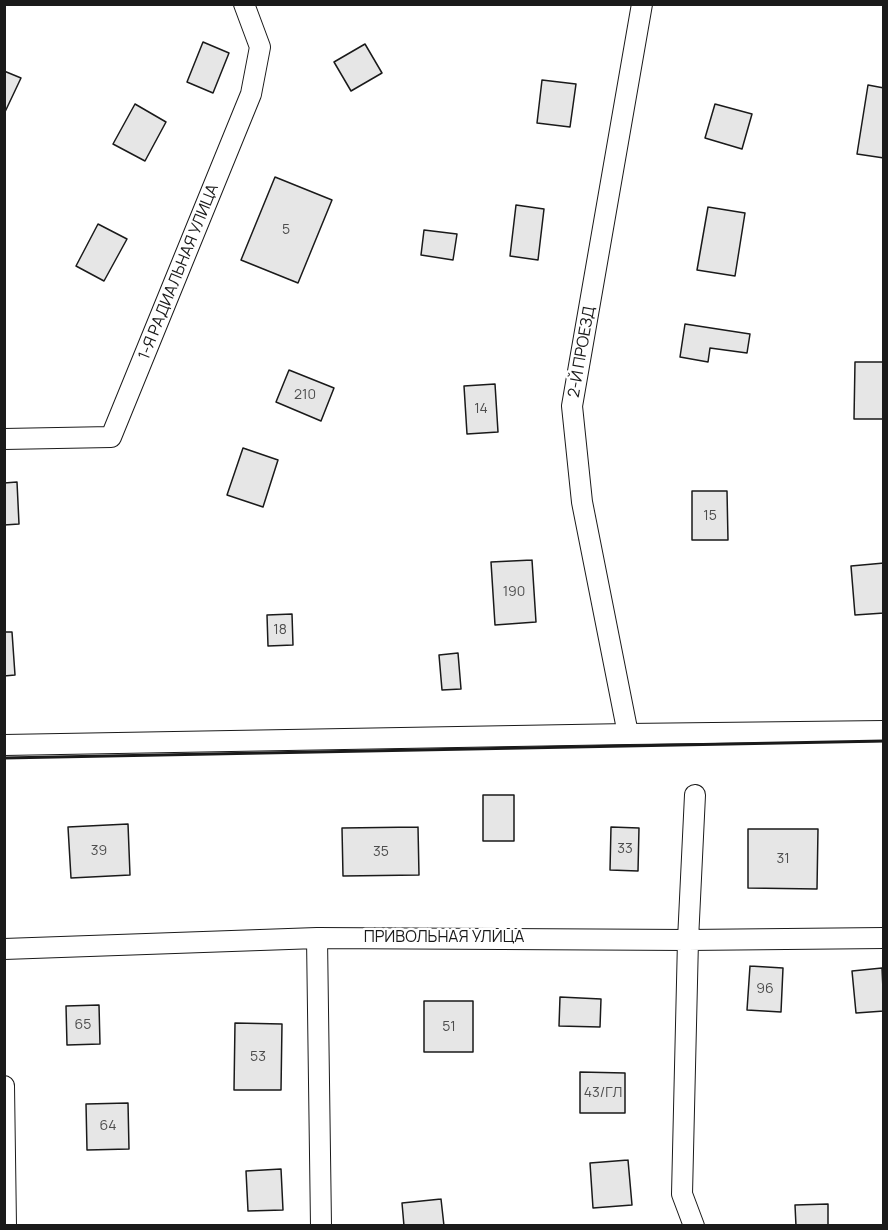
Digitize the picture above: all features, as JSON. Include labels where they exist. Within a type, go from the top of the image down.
[{"type":"street","name":"1-Я РАДИАЛЬНАЯ УЛИЦА","points":[[4,438],[111,437],[251,94],[260,47],[244,4]]},
{"type":"street","name":"2-Й ПРОЕЗД","points":[[628,734],[582,502],[572,406],[642,4]]},
{"type":"street","points":[[4,745],[884,731]]},
{"type":"street","points":[[694,1226],[682,1194],[688,940],[695,795]]},
{"type":"street","points":[[317,938],[321,1226]]},
{"type":"street","name":"ПРИВОЛЬНАЯ УЛИЦА","points":[[4,949],[317,938],[688,940],[884,938]]},
{"type":"street","points":[[4,1086],[6,1226]]},
{"type":"building","points":[[203,42],[229,53],[213,93],[187,82]]},
{"type":"building","points":[[365,44],[382,73],[351,91],[334,62]]},
{"type":"building","points":[[4,71],[21,78],[4,114]]},
{"type":"building","points":[[542,80],[576,84],[570,127],[537,123]]},
{"type":"building","points":[[868,85],[884,88],[884,158],[857,154]]},
{"type":"building","points":[[135,104],[166,122],[145,161],[113,144]]},
{"type":"building","points":[[715,104],[752,114],[742,149],[705,138]]},
{"type":"building","points":[[275,177],[332,200],[298,283],[241,260]]},
{"type":"building","points":[[516,205],[544,209],[538,260],[510,256]]},
{"type":"building","points":[[708,207],[745,213],[735,276],[697,270]]},
{"type":"building","points":[[98,224],[127,239],[104,281],[76,266]]},
{"type":"building","points":[[424,230],[457,234],[453,260],[421,255]]},
{"type":"building","points":[[685,324],[750,334],[747,353],[710,348],[708,362],[680,357]]},
{"type":"building","points":[[855,362],[884,362],[884,419],[854,419]]},
{"type":"building","points":[[289,370],[334,388],[321,421],[276,402]]},
{"type":"building","points":[[495,384],[498,432],[467,434],[464,386]]},
{"type":"building","points":[[243,448],[278,460],[263,507],[227,495]]},
{"type":"building","points":[[17,482],[19,524],[4,525],[4,483]]},
{"type":"building","points":[[692,491],[727,491],[728,540],[692,540]]},
{"type":"building","points":[[532,560],[536,622],[495,625],[491,562]]},
{"type":"building","points":[[884,563],[884,613],[855,615],[851,566]]},
{"type":"building","points":[[292,614],[293,645],[268,646],[267,615]]},
{"type":"building","points":[[4,632],[12,632],[15,675],[4,676]]},
{"type":"building","points":[[458,653],[461,689],[442,690],[439,655]]},
{"type":"building","points":[[483,795],[514,795],[514,841],[483,841]]},
{"type":"building","points":[[128,824],[130,875],[71,878],[68,827]]},
{"type":"building","points":[[418,827],[419,875],[343,876],[342,828]]},
{"type":"building","points":[[611,827],[639,828],[638,871],[610,870]]},
{"type":"building","points":[[748,829],[818,829],[817,889],[748,888]]},
{"type":"building","points":[[750,966],[783,968],[781,1012],[747,1010]]},
{"type":"building","points":[[882,968],[884,1011],[856,1013],[852,971]]},
{"type":"building","points":[[560,997],[601,999],[600,1027],[559,1026]]},
{"type":"building","points":[[424,1001],[473,1001],[473,1052],[424,1052]]},
{"type":"building","points":[[99,1005],[100,1044],[67,1045],[66,1006]]},
{"type":"building","points":[[235,1023],[282,1024],[281,1090],[234,1090]]},
{"type":"building","points":[[580,1072],[625,1073],[625,1113],[580,1113]]},
{"type":"building","points":[[128,1103],[129,1149],[87,1150],[86,1104]]},
{"type":"building","points":[[628,1160],[632,1205],[593,1208],[590,1163]]},
{"type":"building","points":[[281,1169],[283,1210],[248,1211],[246,1171]]},
{"type":"building","points":[[441,1199],[444,1226],[404,1226],[402,1203]]},
{"type":"building","points":[[828,1204],[828,1226],[796,1226],[795,1205]]},
{"type":"wall","points":[[4,758],[884,741]]}]
